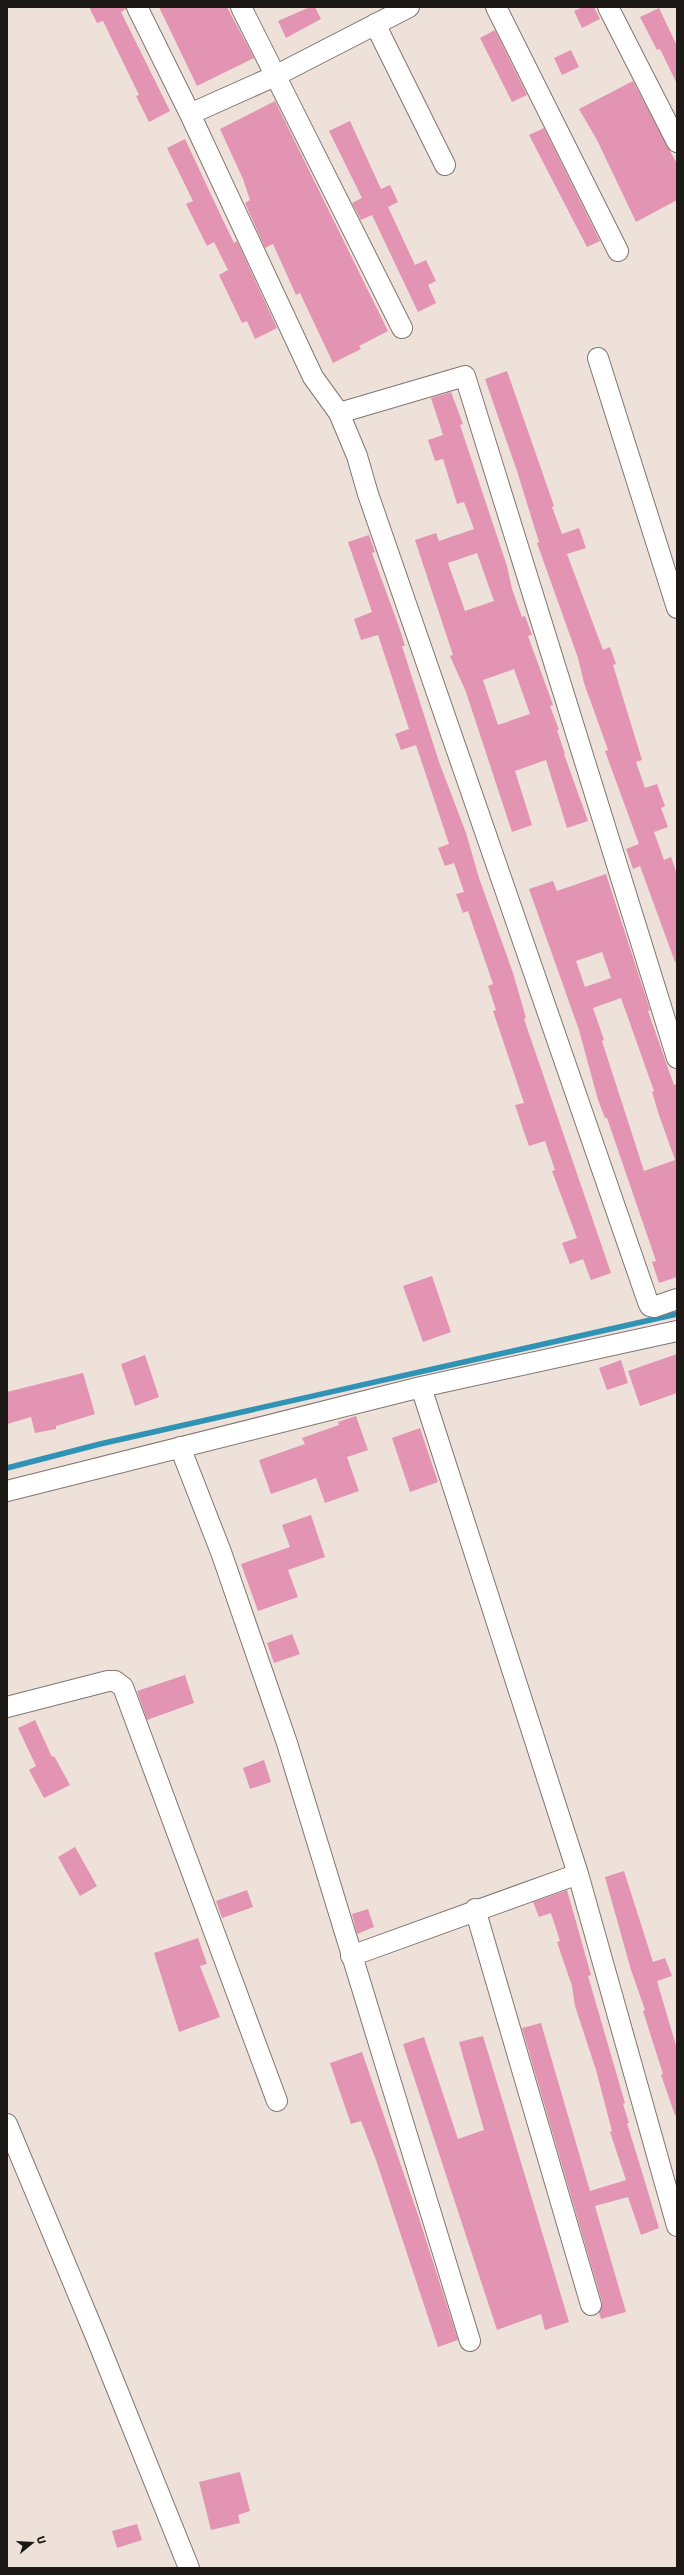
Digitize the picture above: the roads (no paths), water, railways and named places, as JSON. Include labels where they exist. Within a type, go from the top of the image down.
[{"type":"street","points":[[137,7],[190,114],[313,377],[339,413],[357,456],[370,502],[648,1302],[650,1306],[654,1307],[677,1299]]},
{"type":"street","points":[[241,7],[402,328]]},
{"type":"street","points":[[190,114],[275,76],[409,7]]},
{"type":"street","points":[[496,7],[618,251]]},
{"type":"street","points":[[608,7],[677,142]]},
{"type":"street","points":[[375,24],[445,165]]},
{"type":"street","points":[[598,358],[677,608]]},
{"type":"street","points":[[339,413],[465,376],[677,1058]]},
{"type":"street","points":[[7,1491],[421,1387],[677,1331]]},
{"type":"street","points":[[421,1387],[578,1874],[677,2226]]},
{"type":"street","points":[[180,1447],[220,1552],[287,1743],[470,2341]]},
{"type":"street","points":[[7,1706],[108,1681],[115,1681],[123,1688],[277,2101]]},
{"type":"street","points":[[351,1956],[475,1909],[578,1874]]},
{"type":"street","points":[[475,1909],[591,2305]]},
{"type":"street","points":[[7,2124],[96,2337],[189,2568]]},
{"type":"waterway","points":[[7,1468],[100,1444],[677,1314]]}]
